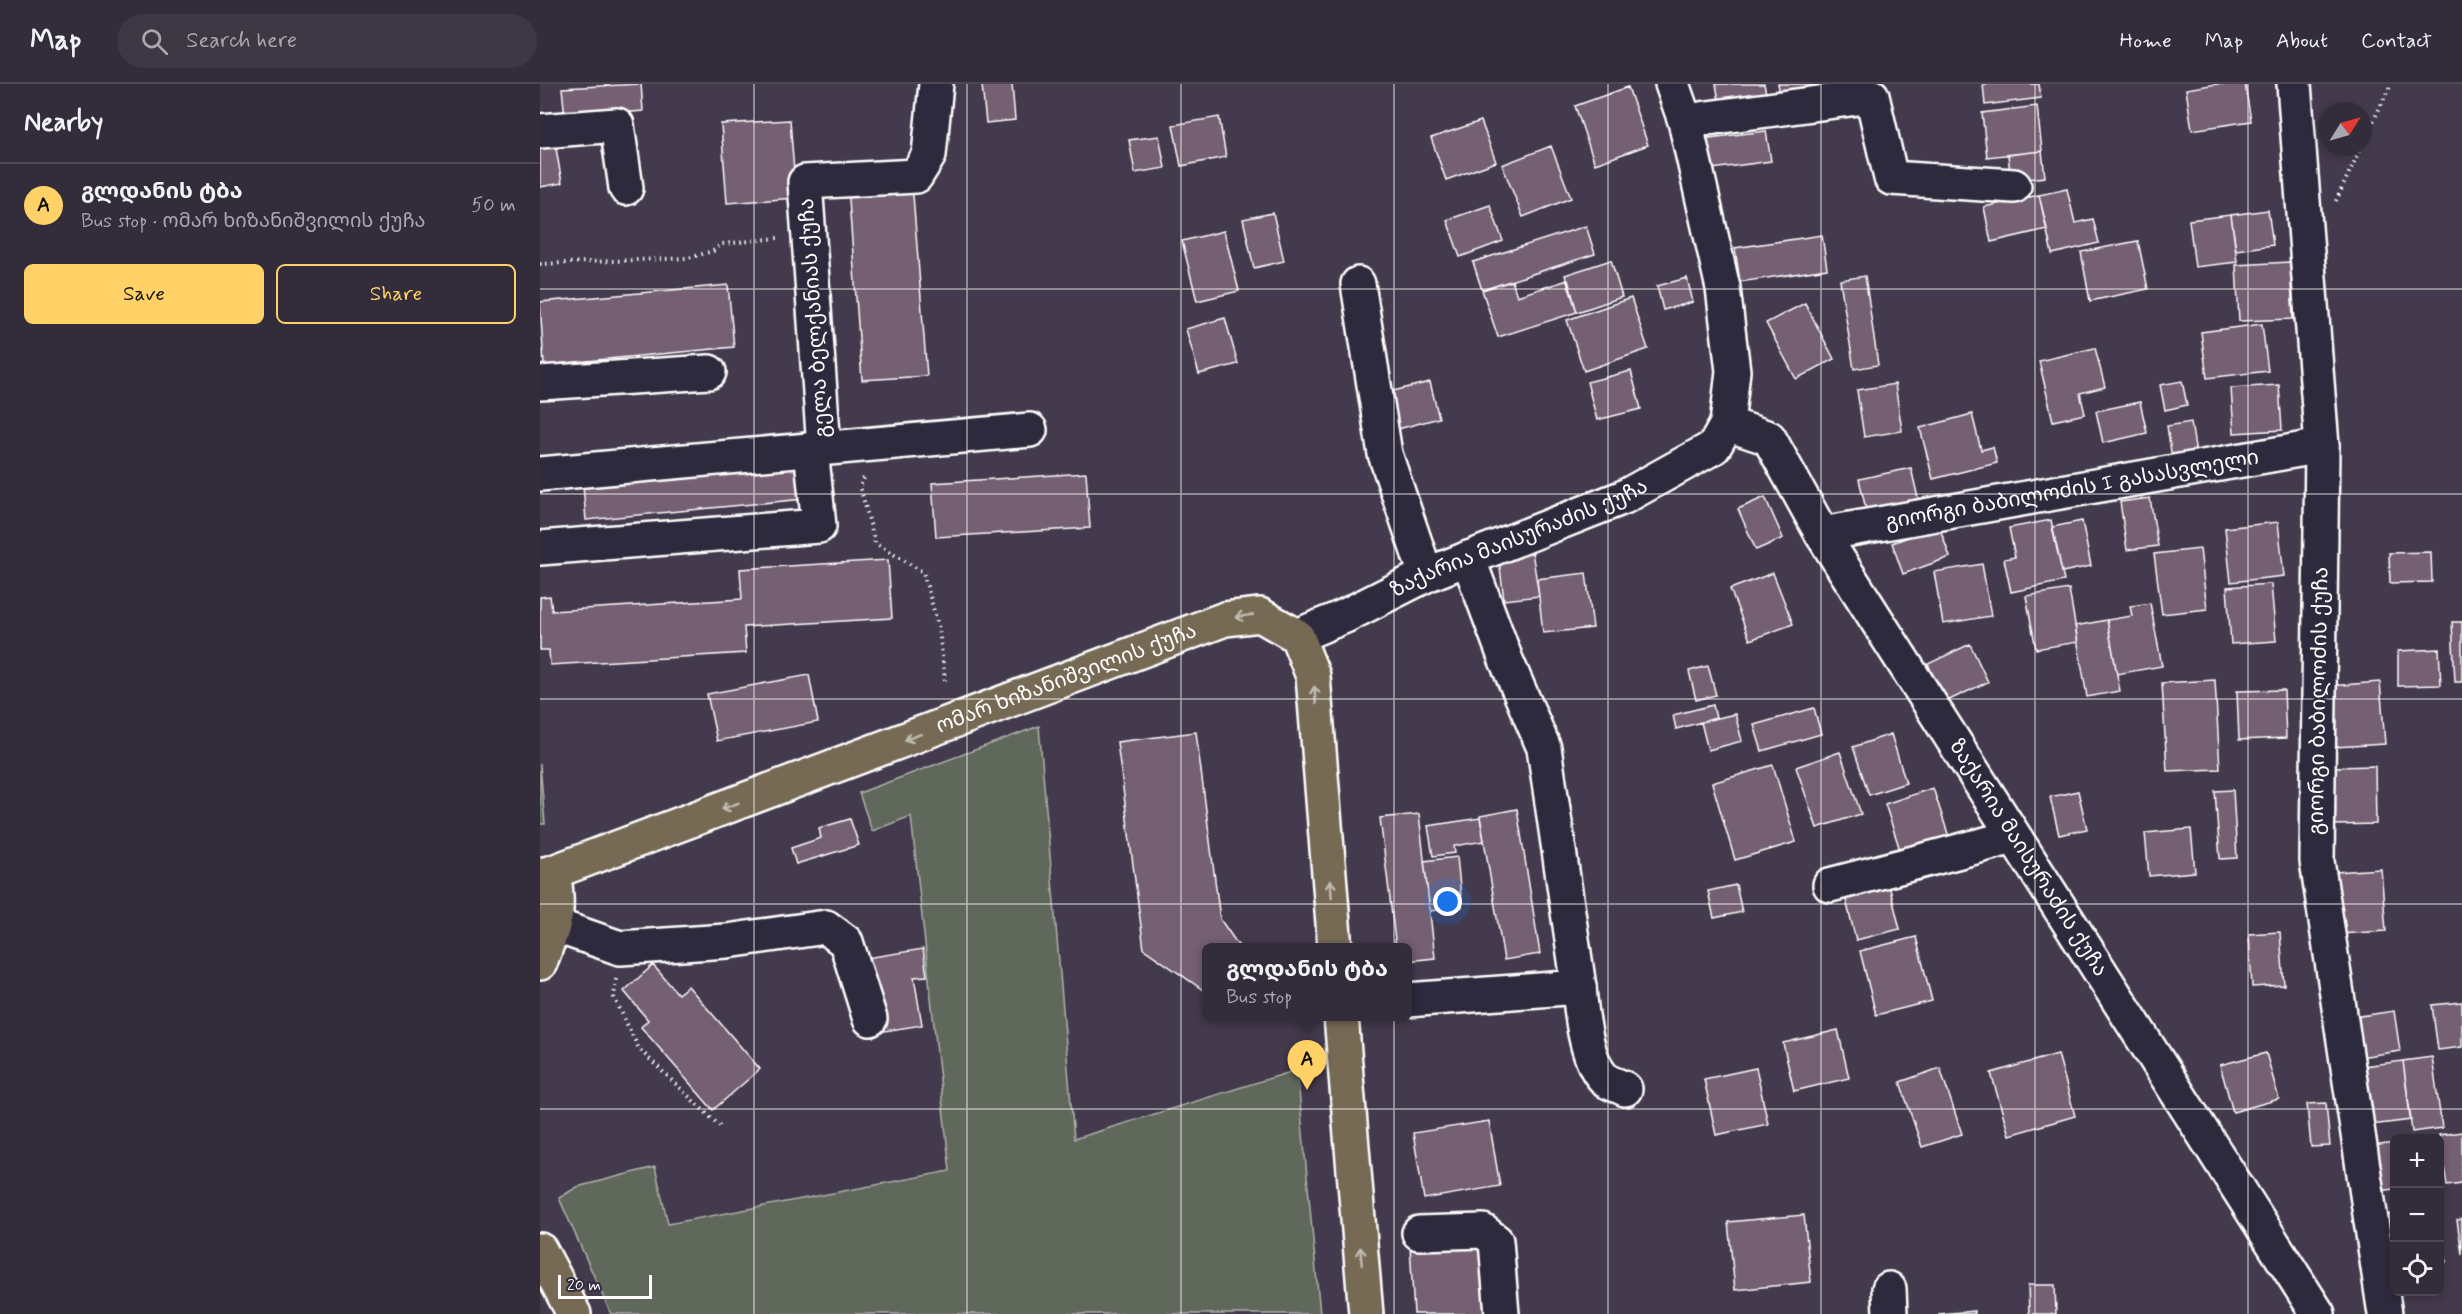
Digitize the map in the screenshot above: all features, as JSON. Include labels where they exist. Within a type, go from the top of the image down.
[{"type":"main road","name":"ომარ ხიზანიშვილის ქუჩა","points":[[547,874],[1225,619],[1260,615],[1297,636]]},
{"type":"main road","points":[[1297,636],[1313,676],[1335,943]]},
{"type":"main road","points":[[540,963],[554,925],[558,902],[547,874]]},
{"type":"main road","points":[[1341,1021],[1366,1314]]},
{"type":"main road","points":[[540,1250],[574,1314]]},
{"type":"street","name":"გელა ბელქანიას ქუჩა","points":[[540,474],[818,448],[810,235],[805,182],[916,176],[929,155],[936,84]]},
{"type":"street","name":"ზაქარია მაისურაძის ქუჩა","points":[[1297,636],[1345,616],[1426,575],[1624,497],[1714,447],[1727,424],[1733,371],[1723,288],[1685,122],[1672,84]]},
{"type":"street","name":"გიორგი ბაბილოძის ქუჩა","points":[[2294,84],[2322,446],[2317,861],[2385,1314]]},
{"type":"street","points":[[1685,122],[1872,96],[1891,177],[2014,186]]},
{"type":"street","points":[[540,131],[616,125],[626,188]]},
{"type":"street","points":[[1358,284],[1385,454],[1426,575]]},
{"type":"street","points":[[540,382],[710,372]]},
{"type":"street","name":"ზაქარია მაისურაძის ქუჩა","points":[[1727,424],[1769,438],[1822,534],[2318,1314]]},
{"type":"street","points":[[540,548],[819,526],[818,448],[1030,430]]},
{"type":"street","name":"გიორგი ბაბილოძის I გასასვლელი","points":[[1822,534],[2322,446]]},
{"type":"street","points":[[1468,558],[1506,660],[1544,748],[1579,987],[1582,1025],[1593,1056],[1606,1081],[1625,1089]]},
{"type":"street","points":[[1830,885],[2013,837]]},
{"type":"street","points":[[554,925],[620,948],[727,941],[825,927],[846,942],[870,1019]]},
{"type":"street","points":[[1412,1000],[1579,987]]},
{"type":"street","points":[[1419,1233],[1483,1231],[1496,1241],[1502,1314]]},
{"type":"path","points":[[2372,124],[2391,84]]},
{"type":"path","points":[[540,264],[688,258],[713,251],[722,244],[810,235]]},
{"type":"path","points":[[878,443],[860,486],[875,543],[924,572],[939,629],[945,681]]},
{"type":"path","points":[[620,948],[614,997],[639,1049],[723,1130]]},
{"type":"green space","points":[[1039,726],[1074,1139],[1297,1070],[1320,1314],[611,1314],[559,1198],[577,1187],[655,1167],[668,1224],[950,1171],[911,816],[872,831],[859,793]]},
{"type":"green space","points":[[540,764],[545,824],[540,824]]},
{"type":"building","points":[[641,84],[643,111],[565,118],[562,88]]},
{"type":"building","points":[[1012,84],[1015,120],[986,123],[982,85]]},
{"type":"building","points":[[1716,84],[1764,84],[1767,98],[1720,107]]},
{"type":"building","points":[[1778,84],[1820,84],[1821,90],[1781,97]]},
{"type":"building","points":[[1983,84],[2039,84],[2041,98],[1985,105]]},
{"type":"building","points":[[2217,84],[2245,84],[2251,121],[2192,130],[2186,89]]},
{"type":"building","points":[[1628,87],[1648,145],[1595,164],[1575,106]]},
{"type":"building","points":[[2037,106],[2042,151],[1987,157],[1982,113]]},
{"type":"building","points":[[1219,117],[1226,157],[1181,166],[1173,125]]},
{"type":"building","points":[[790,120],[796,198],[727,203],[721,124]]},
{"type":"building","points":[[1481,121],[1496,162],[1446,180],[1431,138]]},
{"type":"building","points":[[1766,131],[1771,161],[1705,170],[1701,139]]},
{"type":"building","points":[[1159,136],[1165,168],[1135,173],[1129,140]]},
{"type":"building","points":[[554,137],[562,183],[540,187],[540,139]]},
{"type":"building","points":[[1551,146],[1571,198],[1523,217],[1502,165]]},
{"type":"building","points":[[2042,151],[2045,177],[2011,181],[2008,155]]},
{"type":"building","points":[[912,182],[927,376],[862,380],[848,186]]},
{"type":"building","points":[[2067,189],[2075,223],[2093,219],[2099,243],[2052,254],[2039,195]]},
{"type":"building","points":[[2039,195],[2047,229],[1991,242],[1984,207]]},
{"type":"building","points":[[1490,205],[1503,241],[1460,257],[1447,220]]},
{"type":"building","points":[[2268,210],[2273,245],[2236,250],[2231,215]]},
{"type":"building","points":[[1273,213],[1284,261],[1254,268],[1243,219]]},
{"type":"building","points":[[2231,215],[2237,262],[2195,267],[2189,220]]},
{"type":"building","points":[[1586,226],[1595,254],[1482,290],[1473,262]]},
{"type":"building","points":[[1224,231],[1239,291],[1197,301],[1182,241]]},
{"type":"building","points":[[1822,235],[1827,269],[1740,282],[1735,248]]},
{"type":"building","points":[[2138,241],[2148,289],[2090,301],[2081,252]]},
{"type":"building","points":[[1611,260],[1622,297],[1577,312],[1565,275]]},
{"type":"building","points":[[2290,262],[2293,319],[2239,321],[2236,265]]},
{"type":"building","points":[[1865,276],[1878,365],[1854,369],[1840,280]]},
{"type":"building","points":[[1687,278],[1693,302],[1663,310],[1657,286]]},
{"type":"building","points":[[1568,280],[1577,312],[1498,337],[1482,290],[1512,281],[1517,296]]},
{"type":"building","points":[[728,285],[734,347],[544,365],[540,302]]},
{"type":"building","points":[[1631,298],[1648,349],[1584,371],[1567,320]]},
{"type":"building","points":[[1805,303],[1834,359],[1796,379],[1766,323]]},
{"type":"building","points":[[1225,318],[1238,364],[1199,374],[1186,329]]},
{"type":"building","points":[[2262,324],[2268,371],[2207,378],[2201,332]]},
{"type":"building","points":[[2095,348],[2105,387],[2080,393],[2085,414],[2053,421],[2039,361]]},
{"type":"building","points":[[1631,371],[1641,409],[1597,420],[1587,382]]},
{"type":"building","points":[[2182,381],[2187,405],[2165,410],[2160,385]]},
{"type":"building","points":[[1430,382],[1439,418],[1398,429],[1389,392]]},
{"type":"building","points":[[1895,384],[1902,431],[1864,437],[1857,390]]},
{"type":"building","points":[[2279,385],[2282,430],[2234,433],[2231,388]]},
{"type":"building","points":[[2140,402],[2147,433],[2103,443],[2096,411]]},
{"type":"building","points":[[1972,414],[1981,450],[1993,447],[1997,463],[1933,479],[1920,428]]},
{"type":"building","points":[[2191,422],[2196,454],[2172,458],[2167,426]]},
{"type":"building","points":[[801,464],[804,499],[586,520],[583,485]]},
{"type":"building","points":[[1911,468],[1920,507],[1868,518],[1859,479]]},
{"type":"building","points":[[1086,473],[1090,528],[936,537],[932,483]]},
{"type":"building","points":[[1765,497],[1783,538],[1756,550],[1738,509]]},
{"type":"building","points":[[2150,498],[2158,546],[2127,550],[2120,502]]},
{"type":"building","points":[[2051,520],[2064,581],[2011,592],[2004,559],[2015,557],[2009,528]]},
{"type":"building","points":[[2082,521],[2091,566],[2062,572],[2052,527]]},
{"type":"building","points":[[2278,522],[2284,576],[2231,582],[2225,528]]},
{"type":"building","points":[[1939,526],[1950,557],[1903,574],[1892,543]]},
{"type":"building","points":[[1531,545],[1539,596],[1504,600],[1499,559]]},
{"type":"building","points":[[2200,549],[2207,609],[2162,614],[2154,554]]},
{"type":"building","points":[[2431,552],[2432,582],[2390,583],[2389,553]]},
{"type":"building","points":[[888,560],[892,618],[744,627],[746,653],[550,665],[549,650],[540,650],[540,597],[550,596],[552,611],[742,599],[740,569]]},
{"type":"building","points":[[1982,564],[1991,616],[1943,624],[1934,572]]},
{"type":"building","points":[[1586,573],[1593,628],[1543,633],[1537,579]]},
{"type":"building","points":[[1773,573],[1793,624],[1750,640],[1730,589]]},
{"type":"building","points":[[2271,584],[2276,641],[2231,644],[2227,587]]},
{"type":"building","points":[[2069,589],[2078,642],[2036,649],[2026,596]]},
{"type":"building","points":[[2150,603],[2162,666],[2117,674],[2107,620],[2132,616],[2130,606]]},
{"type":"building","points":[[2107,620],[2120,691],[2087,697],[2075,626]]},
{"type":"building","points":[[2452,622],[2462,622],[2462,682],[2455,682]]},
{"type":"building","points":[[1970,644],[1988,682],[1945,702],[1928,664]]},
{"type":"building","points":[[2439,649],[2441,685],[2398,686],[2398,651]]},
{"type":"building","points":[[1708,666],[1716,695],[1696,700],[1689,671]]},
{"type":"building","points":[[809,675],[818,722],[717,741],[707,694]]},
{"type":"building","points":[[2215,680],[2220,769],[2167,771],[2162,683]]},
{"type":"building","points":[[2380,682],[2385,744],[2334,747],[2329,686]]},
{"type":"building","points":[[2284,690],[2286,738],[2239,740],[2237,691]]},
{"type":"building","points":[[1713,705],[1716,718],[1676,729],[1673,715]]},
{"type":"building","points":[[1814,708],[1821,734],[1762,751],[1754,725]]},
{"type":"building","points":[[1735,714],[1742,741],[1708,750],[1701,722]]},
{"type":"building","points":[[1196,732],[1220,919],[1237,943],[1202,943],[1202,989],[1144,949],[1117,742]]},
{"type":"building","points":[[1891,734],[1906,783],[1869,795],[1853,747]]},
{"type":"building","points":[[1840,752],[1861,814],[1817,828],[1796,767]]},
{"type":"building","points":[[1773,765],[1796,842],[1735,860],[1712,783]]},
{"type":"building","points":[[2375,766],[2376,824],[2334,825],[2334,767]]},
{"type":"building","points":[[1933,788],[1949,837],[1901,853],[1885,804]]},
{"type":"building","points":[[2233,790],[2237,858],[2220,859],[2215,791]]},
{"type":"building","points":[[2078,791],[2087,829],[2059,835],[2050,797]]},
{"type":"building","points":[[1517,809],[1540,954],[1504,960],[1480,816]]},
{"type":"building","points":[[1419,814],[1435,958],[1412,960],[1412,943],[1395,943],[1380,818]]},
{"type":"building","points":[[1480,818],[1484,841],[1454,846],[1455,853],[1433,856],[1428,826]]},
{"type":"building","points":[[850,819],[859,845],[796,864],[791,848],[821,838],[819,828]]},
{"type":"building","points":[[2191,829],[2195,872],[2149,876],[2145,833]]},
{"type":"building","points":[[1457,857],[1462,907],[1430,911],[1424,861]]},
{"type":"building","points":[[2381,869],[2386,931],[2339,934],[2335,872]]},
{"type":"building","points":[[1736,885],[1742,912],[1714,918],[1708,891]]},
{"type":"building","points":[[1889,885],[1900,929],[1856,940],[1845,896]]},
{"type":"building","points":[[2280,932],[2284,985],[2252,987],[2249,934]]},
{"type":"building","points":[[1916,937],[1932,1001],[1876,1015],[1860,951]]},
{"type":"building","points":[[923,949],[927,976],[914,977],[922,1025],[879,1032],[866,958]]},
{"type":"building","points":[[653,965],[678,994],[688,986],[760,1069],[713,1110],[641,1027],[648,1020],[624,991]]},
{"type":"building","points":[[2462,1002],[2462,1047],[2438,1050],[2432,1005]]},
{"type":"building","points":[[2394,1011],[2400,1051],[2360,1057],[2354,1017]]},
{"type":"building","points":[[1838,1030],[1849,1078],[1794,1091],[1783,1043]]},
{"type":"building","points":[[2266,1053],[2279,1099],[2233,1112],[2220,1065]]},
{"type":"building","points":[[2058,1054],[2075,1116],[2009,1135],[1991,1073]]},
{"type":"building","points":[[2432,1057],[2442,1128],[2412,1132],[2403,1061]]},
{"type":"building","points":[[2403,1061],[2411,1120],[2363,1126],[2355,1067]]},
{"type":"building","points":[[1756,1068],[1768,1124],[1716,1135],[1704,1079]]},
{"type":"building","points":[[1940,1068],[1962,1134],[1922,1147],[1900,1082]]},
{"type":"building","points":[[2326,1103],[2330,1146],[2311,1147],[2307,1104]]},
{"type":"building","points":[[1489,1121],[1500,1186],[1424,1199],[1413,1133]]},
{"type":"building","points":[[2462,1132],[2462,1183],[2447,1185],[2444,1166],[2444,1134]]},
{"type":"building","points":[[2390,1144],[2390,1190],[2372,1192],[2366,1147]]},
{"type":"building","points":[[1804,1215],[1811,1282],[1735,1290],[1728,1222]]},
{"type":"building","points":[[2390,1215],[2390,1234],[2383,1235],[2380,1216]]},
{"type":"building","points":[[2462,1219],[2462,1254],[2457,1220]]},
{"type":"building","points":[[1481,1241],[1486,1314],[1414,1314],[1410,1245]]},
{"type":"building","points":[[2028,1285],[2055,1285],[2056,1314],[2029,1314]]},
{"type":"building","points":[[1974,1311],[1975,1314],[1938,1314]]},
{"type":"place","name":"გლდანის ტბა","points":[[1307,1090]]}]
